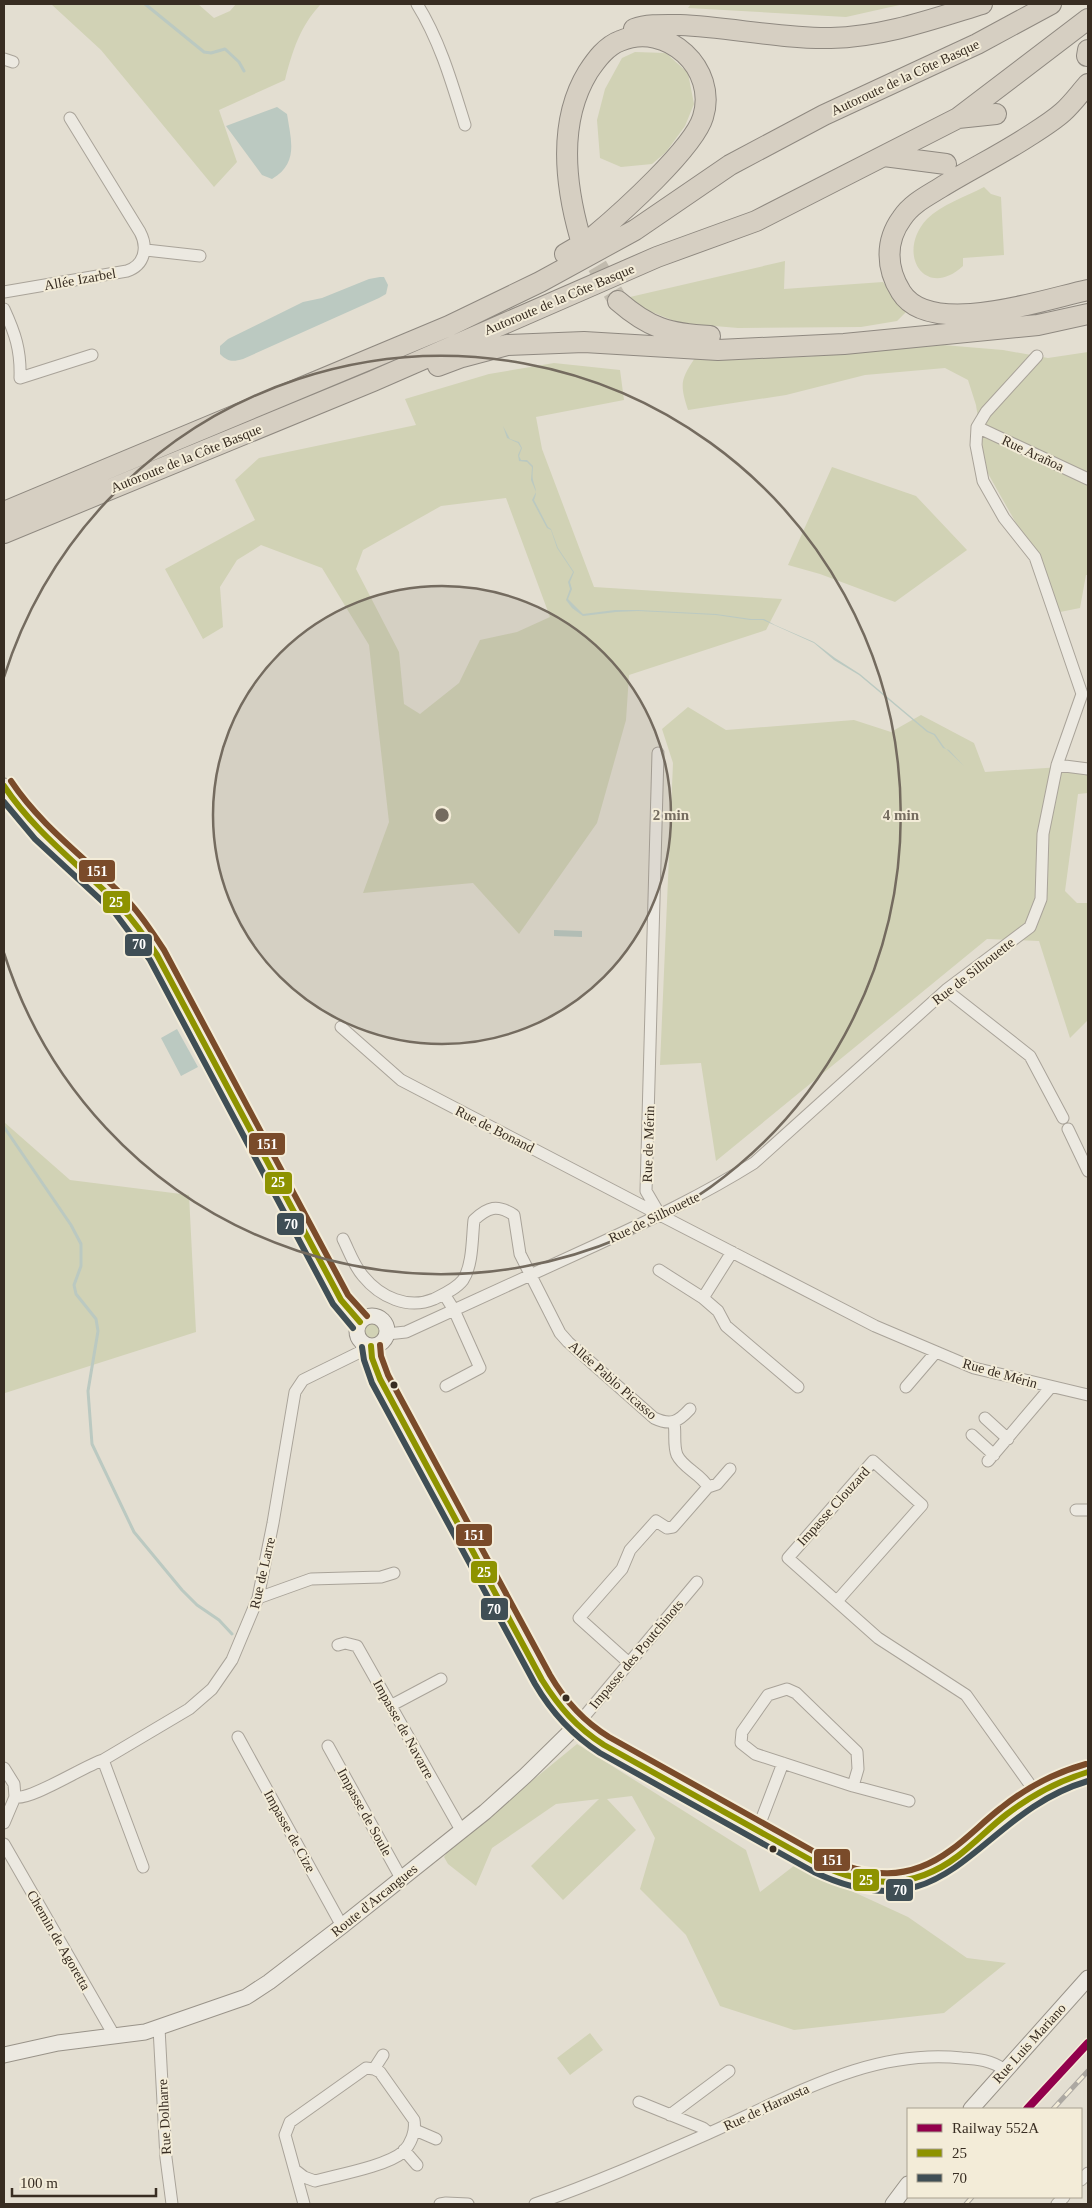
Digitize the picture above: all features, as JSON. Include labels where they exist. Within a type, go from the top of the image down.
[{"type":"highway","points":[[449,326],[464,310],[514,284],[592,237],[668,166],[690,141],[703,118],[706,97],[702,74],[690,57],[672,44],[645,36],[620,41],[603,52],[581,83],[572,106],[567,140],[570,195],[578,239],[562,196],[559,139],[564,104],[573,77],[588,54],[611,37],[640,26],[672,25],[705,26],[785,36],[830,38],[854,36],[921,23],[982,4]]},
{"type":"highway","name":"Autoroute de la Côte Basque","points":[[4,512],[449,326],[540,282],[635,230],[730,165],[824,114],[976,44],[1051,4]]},
{"type":"highway","name":"Autoroute de la Côte Basque","points":[[4,533],[374,381],[657,257],[756,221],[958,118],[1088,19]]},
{"type":"highway","points":[[995,312],[951,315],[923,310],[904,296],[894,280],[888,257],[892,235],[902,217],[918,202],[1035,132],[1063,112],[1088,84]]},
{"type":"highway","points":[[958,118],[996,114]]},
{"type":"highway","points":[[884,156],[946,164]]},
{"type":"highway","points":[[743,348],[654,335],[631,322],[614,304],[637,318],[659,328],[687,334],[736,337],[801,336],[877,332],[952,322],[1088,290]]},
{"type":"highway","points":[[374,381],[399,381],[462,357],[507,345],[584,342],[718,350],[844,344],[1038,325],[1088,314]]},
{"type":"main road","points":[[4,786],[29,820],[138,925],[157,955],[341,1300],[360,1322]]},
{"type":"main road","points":[[367,1345],[379,1344],[387,1334],[386,1324],[378,1317],[368,1316],[360,1322],[357,1326],[358,1336],[367,1345],[380,1379],[515,1627],[536,1670],[560,1705],[577,1725],[667,1780],[757,1831],[836,1872],[857,1880],[880,1883],[900,1882],[922,1876],[954,1861],[995,1824],[1036,1793],[1057,1782],[1088,1772]]},
{"type":"main road","name":"Route d'Arcangues","points":[[4,2056],[44,2045],[152,2030],[246,1997],[269,1982],[342,1926],[461,1830],[525,1776],[577,1725]]},
{"type":"main road","name":"Rue Luis Mariano","points":[[972,2108],[1088,1978]]},
{"type":"main road","points":[[893,2204],[907,2185]]},
{"type":"street","points":[[417,4],[428,22],[440,49],[465,125]]},
{"type":"street","points":[[70,118],[140,232],[145,241],[146,250],[200,256]]},
{"type":"street","name":"Allée Izarbel","points":[[4,292],[134,269],[146,250]]},
{"type":"street","points":[[4,309],[16,336],[20,378],[92,355]]},
{"type":"street","points":[[977,427],[986,412],[1038,356]]},
{"type":"street","name":"Rue Arañoa","points":[[977,427],[1088,479]]},
{"type":"street","name":"Rue de Silhouette","points":[[387,1334],[406,1332],[532,1275],[660,1215],[718,1185],[754,1163],[946,990],[1030,927],[1041,899],[1043,834],[1057,765],[1082,694],[1035,558],[1004,518],[983,481],[976,445],[977,427]]},
{"type":"street","name":"Rue de Mérin","points":[[658,753],[646,1191],[660,1215],[875,1326],[936,1352],[974,1368],[1088,1396]]},
{"type":"street","points":[[1057,765],[1088,769]]},
{"type":"street","points":[[946,990],[1030,1056],[1063,1118]]},
{"type":"street","name":"Rue de Bonand","points":[[342,1027],[401,1080],[660,1215]]},
{"type":"street","points":[[1068,1129],[1088,1171]]},
{"type":"street","name":"Allée Pablo Picasso","points":[[343,1239],[362,1275],[379,1292],[400,1302],[427,1302],[452,1290],[463,1279],[469,1261],[474,1220],[486,1209],[503,1208],[514,1215],[520,1254],[560,1333],[568,1342],[654,1418],[663,1422],[674,1423],[690,1409]]},
{"type":"street","points":[[703,1298],[732,1252]]},
{"type":"street","points":[[659,1270],[703,1298],[718,1311],[726,1326],[798,1388]]},
{"type":"street","points":[[444,1294],[454,1310],[480,1368],[446,1386]]},
{"type":"street","name":"Rue de Larre","points":[[15,1797],[30,1796],[90,1764],[103,1760],[189,1709],[212,1689],[232,1660],[258,1598],[274,1523],[295,1392],[303,1380],[360,1352],[367,1345]]},
{"type":"street","points":[[906,1387],[936,1352]]},
{"type":"street","points":[[972,1435],[991,1458],[1050,1388]]},
{"type":"street","points":[[985,1418],[1008,1439]]},
{"type":"street","name":"Allée Pablo Picasso","points":[[674,1423],[676,1434],[674,1448],[678,1458],[708,1487]]},
{"type":"street","name":"Impasse Clouzard","points":[[837,1601],[922,1505],[873,1461],[788,1558],[878,1638],[966,1695],[1036,1793]]},
{"type":"street","points":[[629,1663],[579,1618],[622,1569],[630,1550],[656,1520],[667,1528],[672,1527],[708,1487],[717,1484],[730,1469]]},
{"type":"street","points":[[1076,1510],[1088,1510]]},
{"type":"street","points":[[258,1598],[310,1579],[382,1577],[394,1573]]},
{"type":"street","name":"Impasse des Poutchinots","points":[[577,1725],[696,1582]]},
{"type":"street","name":"Impasse de Navarre","points":[[338,1645],[345,1643],[356,1646],[392,1705],[461,1830]]},
{"type":"street","points":[[392,1705],[441,1679]]},
{"type":"street","points":[[853,1786],[858,1768],[857,1752],[796,1694],[787,1689],[768,1694],[742,1732],[741,1742],[755,1754],[853,1786],[909,1801]]},
{"type":"street","name":"Impasse de Cize","points":[[238,1737],[342,1926]]},
{"type":"street","name":"Impasse de Soule","points":[[328,1746],[401,1878]]},
{"type":"street","points":[[103,1760],[143,1867]]},
{"type":"street","points":[[757,1831],[783,1763]]},
{"type":"street","points":[[4,1768],[14,1784],[15,1797],[4,1823]]},
{"type":"street","name":"Chemin de Agoretta","points":[[4,1844],[111,2030],[111,2036]]},
{"type":"street","name":"Rue Dolharre","points":[[152,2030],[172,2204]]},
{"type":"street","points":[[374,2069],[383,2055]]},
{"type":"street","name":"Rue de Harausta","points":[[535,2204],[610,2176],[823,2080],[849,2071],[915,2056],[987,2060],[1005,2070]]},
{"type":"street","points":[[366,2068],[380,2072],[414,2120],[415,2130],[404,2150],[388,2160],[315,2181],[303,2199],[285,2135],[290,2122],[366,2068]]},
{"type":"street","points":[[670,2115],[729,2071]]},
{"type":"street","points":[[639,2102],[703,2128],[709,2133]]},
{"type":"street","points":[[415,2130],[436,2139]]},
{"type":"street","points":[[404,2150],[417,2165]]},
{"type":"street","points":[[295,2170],[315,2181]]},
{"type":"street","points":[[440,2204],[446,2202],[468,2204]]},
{"type":"green space","points":[[51,4],[198,4],[214,18],[230,11],[236,4],[321,4],[302,30],[285,80],[219,110],[237,162],[214,187],[101,50]]},
{"type":"green space","points":[[691,4],[904,4],[846,17],[688,8]]},
{"type":"green space","points":[[635,52],[666,53],[688,73],[694,104],[685,126],[666,152],[652,164],[621,167],[600,158],[597,120],[605,89],[622,58]]},
{"type":"green space","points":[[984,187],[991,194],[1001,197],[1004,255],[963,258],[963,266],[949,275],[937,278],[926,275],[919,268],[914,258],[914,246],[918,232],[933,214]]},
{"type":"green space","points":[[785,261],[784,289],[883,282],[906,312],[897,321],[861,327],[738,328],[679,323],[642,308],[630,297]]},
{"type":"green space","points":[[943,345],[1003,350],[1048,358],[1088,352],[1088,575],[1086,575],[1080,608],[1060,612],[1038,562],[986,470],[976,405],[968,380],[945,368],[865,375],[786,395],[688,410],[684,394],[684,378],[695,358],[803,357]]},
{"type":"green space","points":[[554,363],[620,370],[624,400],[536,417],[542,449],[594,587],[782,599],[766,630],[629,675],[626,720],[597,823],[519,934],[473,883],[363,893],[389,822],[369,645],[322,568],[261,545],[237,560],[220,587],[223,627],[203,639],[165,569],[255,520],[235,480],[259,458],[416,425],[405,399],[489,374]],"holes":[[[506,498],[550,617],[517,632],[480,640],[459,683],[420,714],[404,704],[399,652],[356,569],[363,550],[441,506]]]},
{"type":"green space","points":[[832,467],[916,496],[967,550],[895,602],[820,574],[788,565]]},
{"type":"green space","points":[[688,707],[726,730],[854,720],[891,732],[921,715],[974,743],[985,772],[1061,767],[1088,768],[1088,793],[1078,794],[1065,891],[1077,903],[1088,903],[1088,1020],[1070,1038],[1039,941],[987,939],[716,1161],[701,1063],[660,1065],[673,763],[662,729]]},
{"type":"green space","points":[[4,1122],[70,1180],[189,1195],[196,1332],[5,1393]]},
{"type":"green space","points":[[372,1320],[380,1323],[383,1331],[380,1339],[372,1342],[364,1339],[361,1331],[364,1323]]},
{"type":"green space","points":[[577,1744],[746,1850],[760,1892],[795,1865],[908,1917],[967,1958],[1006,1963],[944,2013],[794,2030],[720,2006],[686,1935],[640,1889],[655,1838],[632,1796],[607,1799],[636,1830],[563,1900],[531,1866],[599,1799],[556,1804],[492,1848],[476,1886],[448,1864],[444,1857],[450,1848]]},
{"type":"green space","points":[[590,2033],[603,2050],[570,2075],[557,2058]]},
{"type":"shaded area","points":[[277,107],[287,114],[291,150],[286,166],[281,173],[272,179],[262,175],[226,126]]},
{"type":"shaded area","points":[[384,277],[388,285],[386,294],[379,298],[243,359],[231,361],[220,354],[220,346],[228,339],[303,302],[322,298],[369,279]]},
{"type":"shaded area","points":[[503,426],[510,439],[519,442],[522,448],[519,456],[521,460],[527,460],[533,466],[536,492],[531,480],[532,467],[527,462],[519,461],[518,455],[521,448],[518,443],[507,438]]},
{"type":"shaded area","points":[[536,492],[534,500],[548,527],[551,529],[558,548],[574,572],[570,582],[572,589],[568,599],[583,614],[615,610],[638,610],[716,614],[764,619],[814,642],[860,674],[928,731],[935,734],[946,749],[943,748],[934,735],[927,732],[859,675],[834,660],[814,643],[763,620],[750,620],[716,615],[638,611],[583,616],[572,608],[566,600],[570,589],[568,582],[573,572],[557,548],[551,530],[547,528],[532,500]]},
{"type":"shaded area","points":[[946,749],[949,750],[964,766]]},
{"type":"shaded area","points":[[554,930],[582,931],[582,937],[554,936]]},
{"type":"shaded area","points":[[177,1029],[198,1067],[181,1076],[161,1038]]},
{"type":"waterway","points":[[145,4],[204,52],[211,53],[225,49],[239,62],[244,71]]},
{"type":"waterway","points":[[4,1127],[71,1225],[81,1244],[81,1266],[74,1285],[76,1294],[96,1319],[98,1331],[88,1391],[92,1444],[134,1532],[182,1590],[197,1605],[219,1620],[232,1634]]},
{"type":"tunnel","points":[[582,240],[618,301]]},
{"type":"railway","points":[[1054,2108],[1088,2071]]},
{"type":"railway","points":[[966,2204],[971,2198]]},
{"type":"rail line","name":"552A","points":[[1028,2108],[1088,2043]]},
{"type":"transit line","name":"151","points":[[11,781],[37,814],[128,901],[156,937],[348,1295],[367,1316]]},
{"type":"transit line","name":"25","points":[[4,786],[44,835],[120,906],[157,955],[341,1300],[360,1322]]},
{"type":"transit line","name":"70","points":[[4,802],[35,839],[115,913],[150,960],[333,1304],[353,1328]]},
{"type":"transit line","name":"151","points":[[380,1345],[381,1356],[388,1375],[550,1675],[575,1710],[609,1737],[822,1856],[856,1869],[888,1873],[919,1868],[935,1860],[958,1845],[1011,1800],[1052,1776],[1086,1764]]},
{"type":"transit line","name":"25","points":[[371,1346],[372,1358],[380,1379],[542,1680],[569,1716],[604,1745],[818,1864],[854,1877],[889,1882],[924,1875],[941,1867],[958,1856],[1016,1807],[1056,1784],[1088,1772]]},
{"type":"transit line","name":"70","points":[[362,1347],[364,1360],[372,1383],[535,1684],[563,1723],[580,1739],[600,1753],[814,1872],[861,1888],[899,1890],[932,1881],[960,1864],[1017,1818],[1049,1797],[1088,1781]]}]
